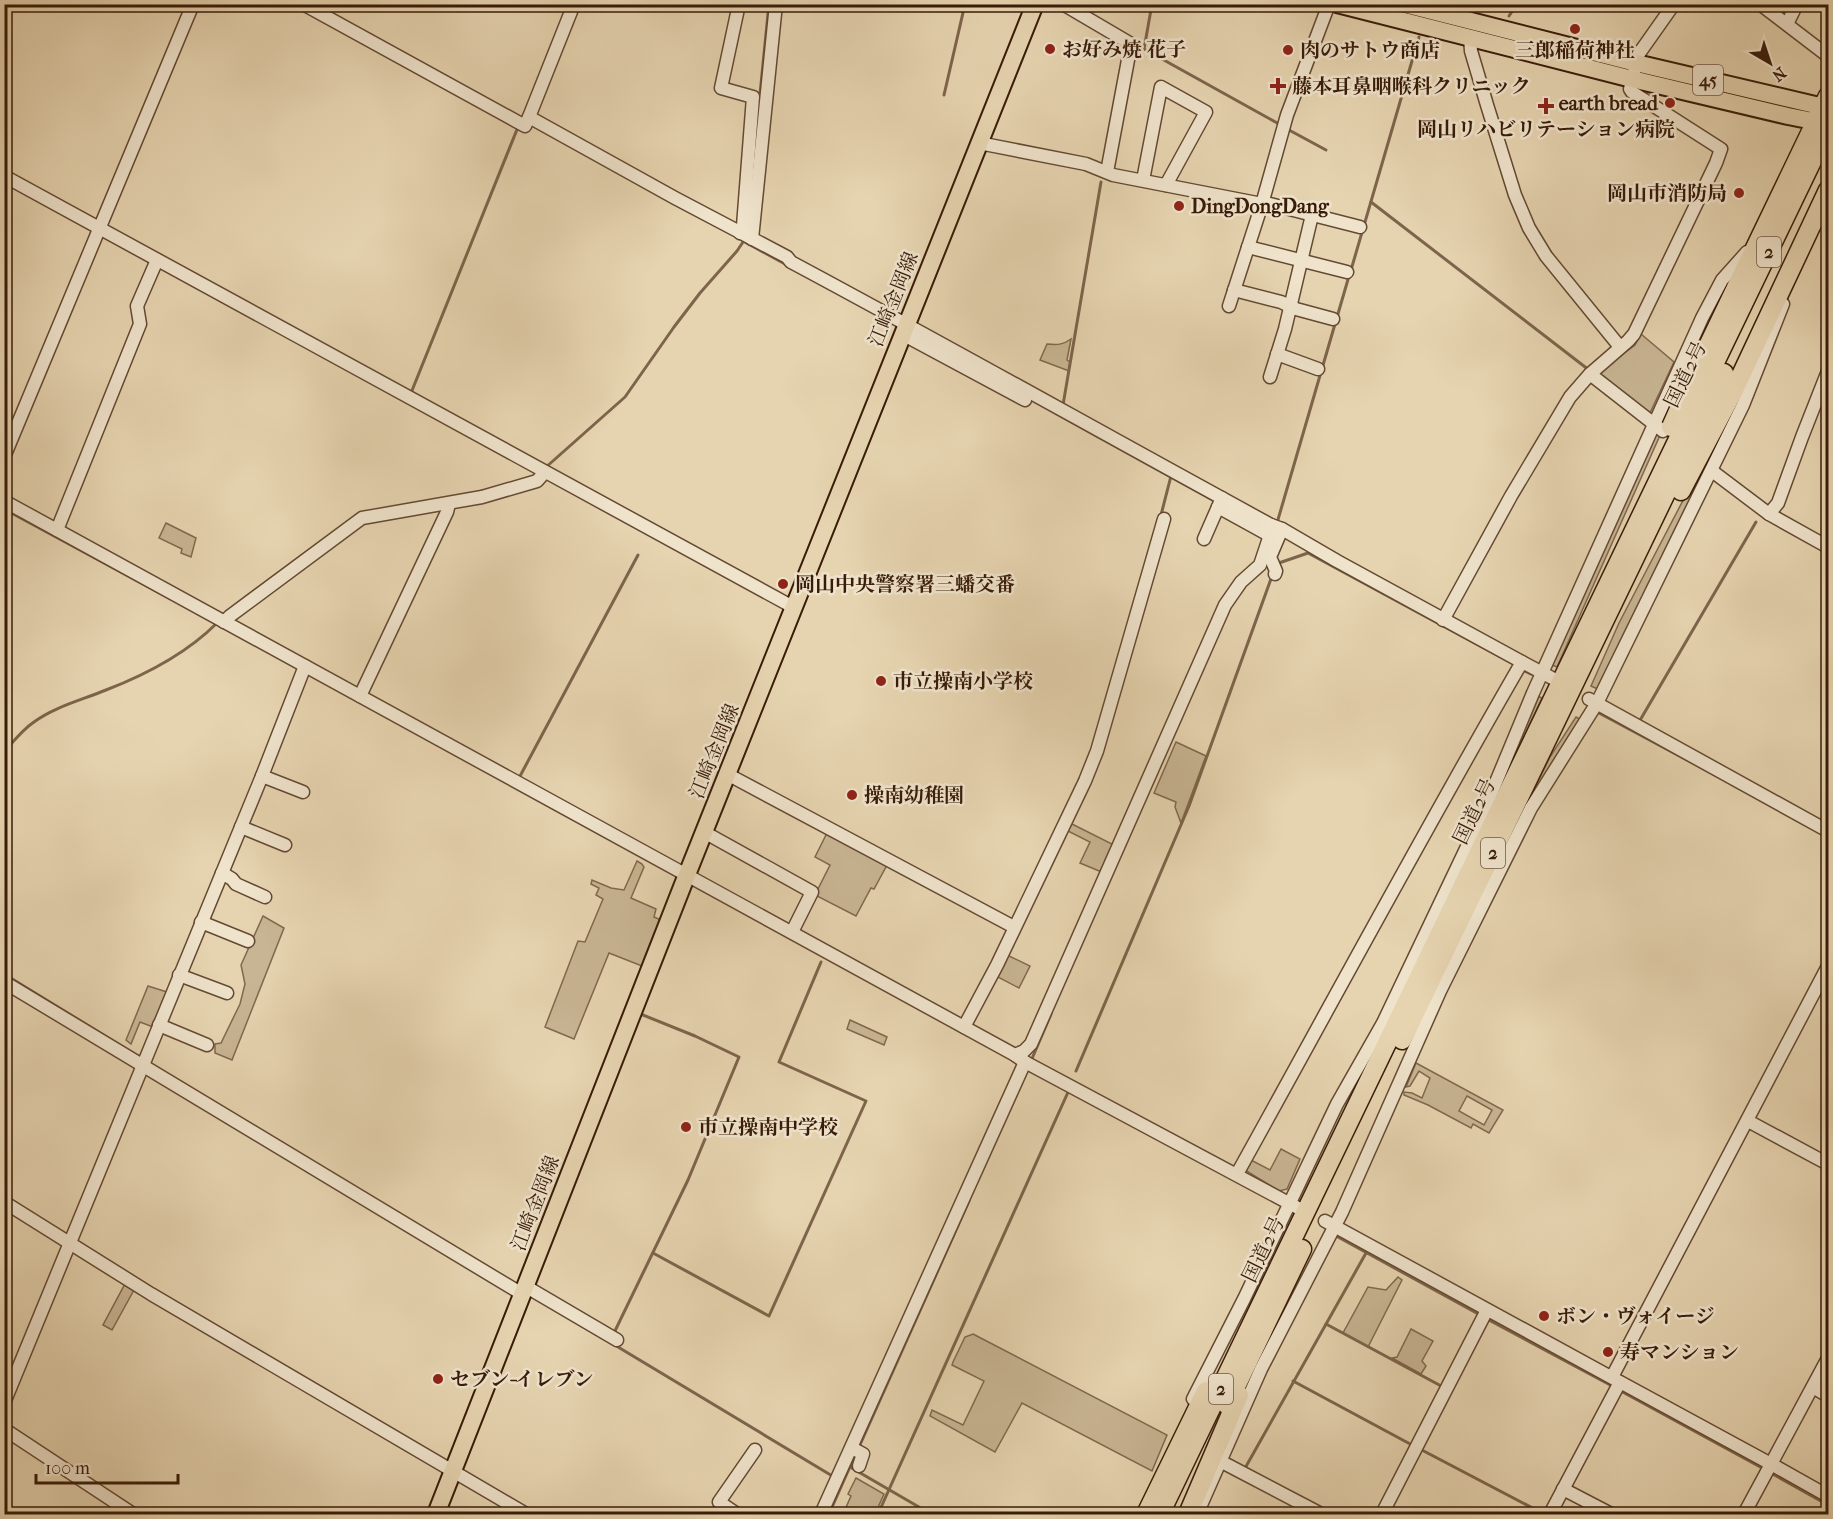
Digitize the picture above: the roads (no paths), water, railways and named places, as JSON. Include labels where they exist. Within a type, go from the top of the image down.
[{"type":"highway","points":[[1544,717],[1611,558],[1712,338],[1826,114]]},
{"type":"highway","name":"国道2号","points":[[1174,1515],[1617,598],[1714,379],[1826,114]]},
{"type":"highway","name":"国道2号","points":[[1160,1515],[1544,717],[1828,157]]},
{"type":"highway","points":[[1617,598],[1635,580],[1735,388],[1813,225],[1825,210],[1828,190]]},
{"type":"highway","points":[[1146,1515],[1184,1434],[1259,1290],[1281,1263]]},
{"type":"highway","points":[[1188,1515],[1266,1324]]},
{"type":"main road","name":"江崎金岡線","points":[[436,1515],[687,874],[1035,4]]},
{"type":"main road","name":"45","points":[[1337,4],[1373,9],[1470,37],[1826,114]]},
{"type":"main road","name":"45","points":[[1404,4],[1457,11],[1634,71]]},
{"type":"street","points":[[4,457],[193,4]]},
{"type":"street","points":[[303,4],[746,237],[1025,400]]},
{"type":"street","points":[[524,122],[574,4]]},
{"type":"street","points":[[739,4],[721,88],[753,97],[743,226],[746,237]]},
{"type":"street","points":[[746,237],[776,4]]},
{"type":"street","points":[[1063,4],[1131,44],[1107,172]]},
{"type":"street","points":[[1229,306],[1262,204],[1287,115],[1329,4]]},
{"type":"street","points":[[1443,620],[1511,496],[1579,385],[1634,334],[1716,163],[1721,149],[1630,89],[1638,55],[1674,4]]},
{"type":"street","points":[[1760,4],[1828,56]]},
{"type":"street","points":[[1787,24],[1797,4]]},
{"type":"street","points":[[1470,37],[1474,62],[1515,195],[1528,228],[1546,256],[1620,347]]},
{"type":"street","points":[[1143,180],[1161,87],[1206,112],[1166,185]]},
{"type":"street","points":[[979,143],[1086,164],[1107,172],[1166,185],[1270,204],[1360,227]]},
{"type":"street","points":[[4,176],[794,607]]},
{"type":"street","points":[[1270,377],[1285,329],[1312,215]]},
{"type":"street","points":[[1197,1515],[1329,1223],[1435,1002],[1531,808],[1593,701],[1709,467],[1743,405],[1813,225]]},
{"type":"street","points":[[1141,1515],[1163,1460],[1294,1205],[1337,1104],[1383,1023],[1485,811],[1658,428],[1664,399],[1702,318],[1722,280],[1746,255],[1765,230]]},
{"type":"street","points":[[1248,247],[1347,272]]},
{"type":"street","points":[[57,530],[140,324],[137,306],[157,260]]},
{"type":"street","points":[[1234,290],[1333,319]]},
{"type":"street","points":[[904,329],[1220,503],[1443,620],[1520,665],[1547,675]]},
{"type":"street","points":[[1664,399],[1692,350],[1712,338]]},
{"type":"street","points":[[1277,354],[1318,369]]},
{"type":"street","points":[[1768,514],[1778,502],[1828,371]]},
{"type":"street","points":[[1590,374],[1658,428]]},
{"type":"street","points":[[1709,467],[1768,514],[1828,547]]},
{"type":"street","points":[[221,620],[356,521],[374,515],[482,497],[537,481],[543,471]]},
{"type":"street","points":[[4,501],[221,620],[303,669],[360,696],[687,874],[1023,1062],[1294,1205]]},
{"type":"street","points":[[1204,539],[1220,503]]},
{"type":"street","points":[[360,696],[449,504]]},
{"type":"street","points":[[964,1027],[1084,781],[1096,751],[1164,519]]},
{"type":"street","points":[[1273,529],[1270,557],[1274,568]]},
{"type":"street","points":[[821,1515],[837,1479],[856,1450],[1023,1062],[1024,1051],[1031,1044],[1225,605],[1241,582],[1260,565],[1273,529]]},
{"type":"street","points":[[1238,1174],[1366,938],[1520,665]]},
{"type":"street","points":[[4,1403],[262,776],[303,669]]},
{"type":"street","points":[[1593,701],[1828,830]]},
{"type":"street","points":[[728,774],[1014,927]]},
{"type":"street","points":[[262,776],[303,792]]},
{"type":"street","points":[[241,827],[285,844]]},
{"type":"street","points":[[704,832],[812,892],[792,932]]},
{"type":"street","points":[[222,873],[236,884],[265,897]]},
{"type":"street","points":[[201,922],[248,941]]},
{"type":"street","points":[[1550,1515],[1828,966]]},
{"type":"street","points":[[179,975],[227,993]]},
{"type":"street","points":[[4,982],[144,1061],[523,1290],[616,1340]]},
{"type":"street","points":[[159,1025],[207,1045]]},
{"type":"street","points":[[1748,1121],[1828,1164]]},
{"type":"street","points":[[4,1202],[151,1294],[526,1515]]},
{"type":"street","points":[[1329,1223],[1485,1315],[1616,1384],[1768,1469],[1828,1496]]},
{"type":"street","points":[[1382,1515],[1485,1315]]},
{"type":"street","points":[[1744,1515],[1828,1358]]},
{"type":"street","points":[[1813,1387],[1828,1396]]},
{"type":"street","points":[[4,1429],[133,1515]]},
{"type":"street","points":[[734,1514],[719,1502],[755,1450]]},
{"type":"street","points":[[856,1450],[862,1454],[859,1466]]},
{"type":"street","points":[[1220,1461],[1321,1515]]},
{"type":"street","points":[[1563,1489],[1611,1515]]},
{"type":"waterway","points":[[756,134],[769,4]]},
{"type":"waterway","points":[[944,95],[965,4]]},
{"type":"waterway","points":[[1152,4],[1144,49],[1279,124]]},
{"type":"waterway","points":[[1509,16],[1517,4]]},
{"type":"waterway","points":[[1351,270],[1419,37]]},
{"type":"waterway","points":[[411,393],[518,127]]},
{"type":"waterway","points":[[1289,130],[1326,150]]},
{"type":"waterway","points":[[1063,405],[1101,182]]},
{"type":"waterway","points":[[1371,202],[1589,370]]},
{"type":"waterway","points":[[545,468],[625,397],[674,327],[745,239]]},
{"type":"waterway","points":[[743,241],[787,265]]},
{"type":"waterway","points":[[1277,523],[1349,276]]},
{"type":"waterway","points":[[1161,515],[1171,476]]},
{"type":"waterway","points":[[4,509],[169,598]]},
{"type":"waterway","points":[[1639,722],[1756,522]]},
{"type":"waterway","points":[[1276,564],[1308,553],[1517,666]]},
{"type":"waterway","points":[[519,778],[638,555]]},
{"type":"waterway","points":[[1076,1071],[1189,806],[1272,576]]},
{"type":"waterway","points":[[4,752],[18,736],[42,717],[150,670],[192,644],[217,623]]},
{"type":"waterway","points":[[1523,670],[1531,674]]},
{"type":"waterway","points":[[1599,713],[1719,777]]},
{"type":"waterway","points":[[653,1253],[769,1316],[866,1101],[779,1062],[821,962]]},
{"type":"waterway","points":[[4,974],[141,1058]]},
{"type":"waterway","points":[[613,1335],[688,1180],[739,1057],[638,1013]]},
{"type":"waterway","points":[[1031,1061],[1051,1014]]},
{"type":"waterway","points":[[878,1514],[1069,1090]]},
{"type":"waterway","points":[[859,1447],[969,1201]]},
{"type":"waterway","points":[[1338,1237],[1482,1316]]},
{"type":"waterway","points":[[1244,1470],[1366,1253]]},
{"type":"waterway","points":[[1487,1319],[1614,1387]]},
{"type":"waterway","points":[[1326,1324],[1443,1387]]},
{"type":"waterway","points":[[613,1344],[834,1477]]},
{"type":"waterway","points":[[1293,1381],[1412,1445]]},
{"type":"waterway","points":[[1619,1390],[1764,1469]]},
{"type":"waterway","points":[[1418,1448],[1544,1514]]},
{"type":"waterway","points":[[829,1514],[856,1453]]},
{"type":"waterway","points":[[850,1467],[931,1514]]},
{"type":"waterway","points":[[1769,1472],[1828,1505]]},
{"type":"waterway","points":[[1392,1514],[1393,1512],[1398,1514]]},
{"type":"place","name":"三郎稲荷神社","points":[[1575,29]]},
{"type":"place","name":"お好み焼 花子","points":[[1050,49]]},
{"type":"place","name":"肉のサトウ商店","points":[[1288,50]]},
{"type":"place","name":"藤本耳鼻咽喉科クリニック","points":[[1278,86]]},
{"type":"place","name":"earth bread","points":[[1670,103]]},
{"type":"place","name":"岡山リハビリテーション病院","points":[[1546,106]]},
{"type":"place","name":"岡山市消防局","points":[[1739,193]]},
{"type":"place","name":"DingDongDang","points":[[1179,206]]},
{"type":"place","name":"岡山中央警察署三蟠交番","points":[[783,584]]},
{"type":"place","name":"市立操南小学校","points":[[881,681]]},
{"type":"place","name":"操南幼稚園","points":[[852,795]]},
{"type":"place","name":"市立操南中学校","points":[[686,1127]]},
{"type":"place","name":"ボン・ヴォイージ","points":[[1544,1316]]},
{"type":"place","name":"寿マンション","points":[[1608,1352]]},
{"type":"place","name":"セブン-イレブン","points":[[438,1379]]}]
